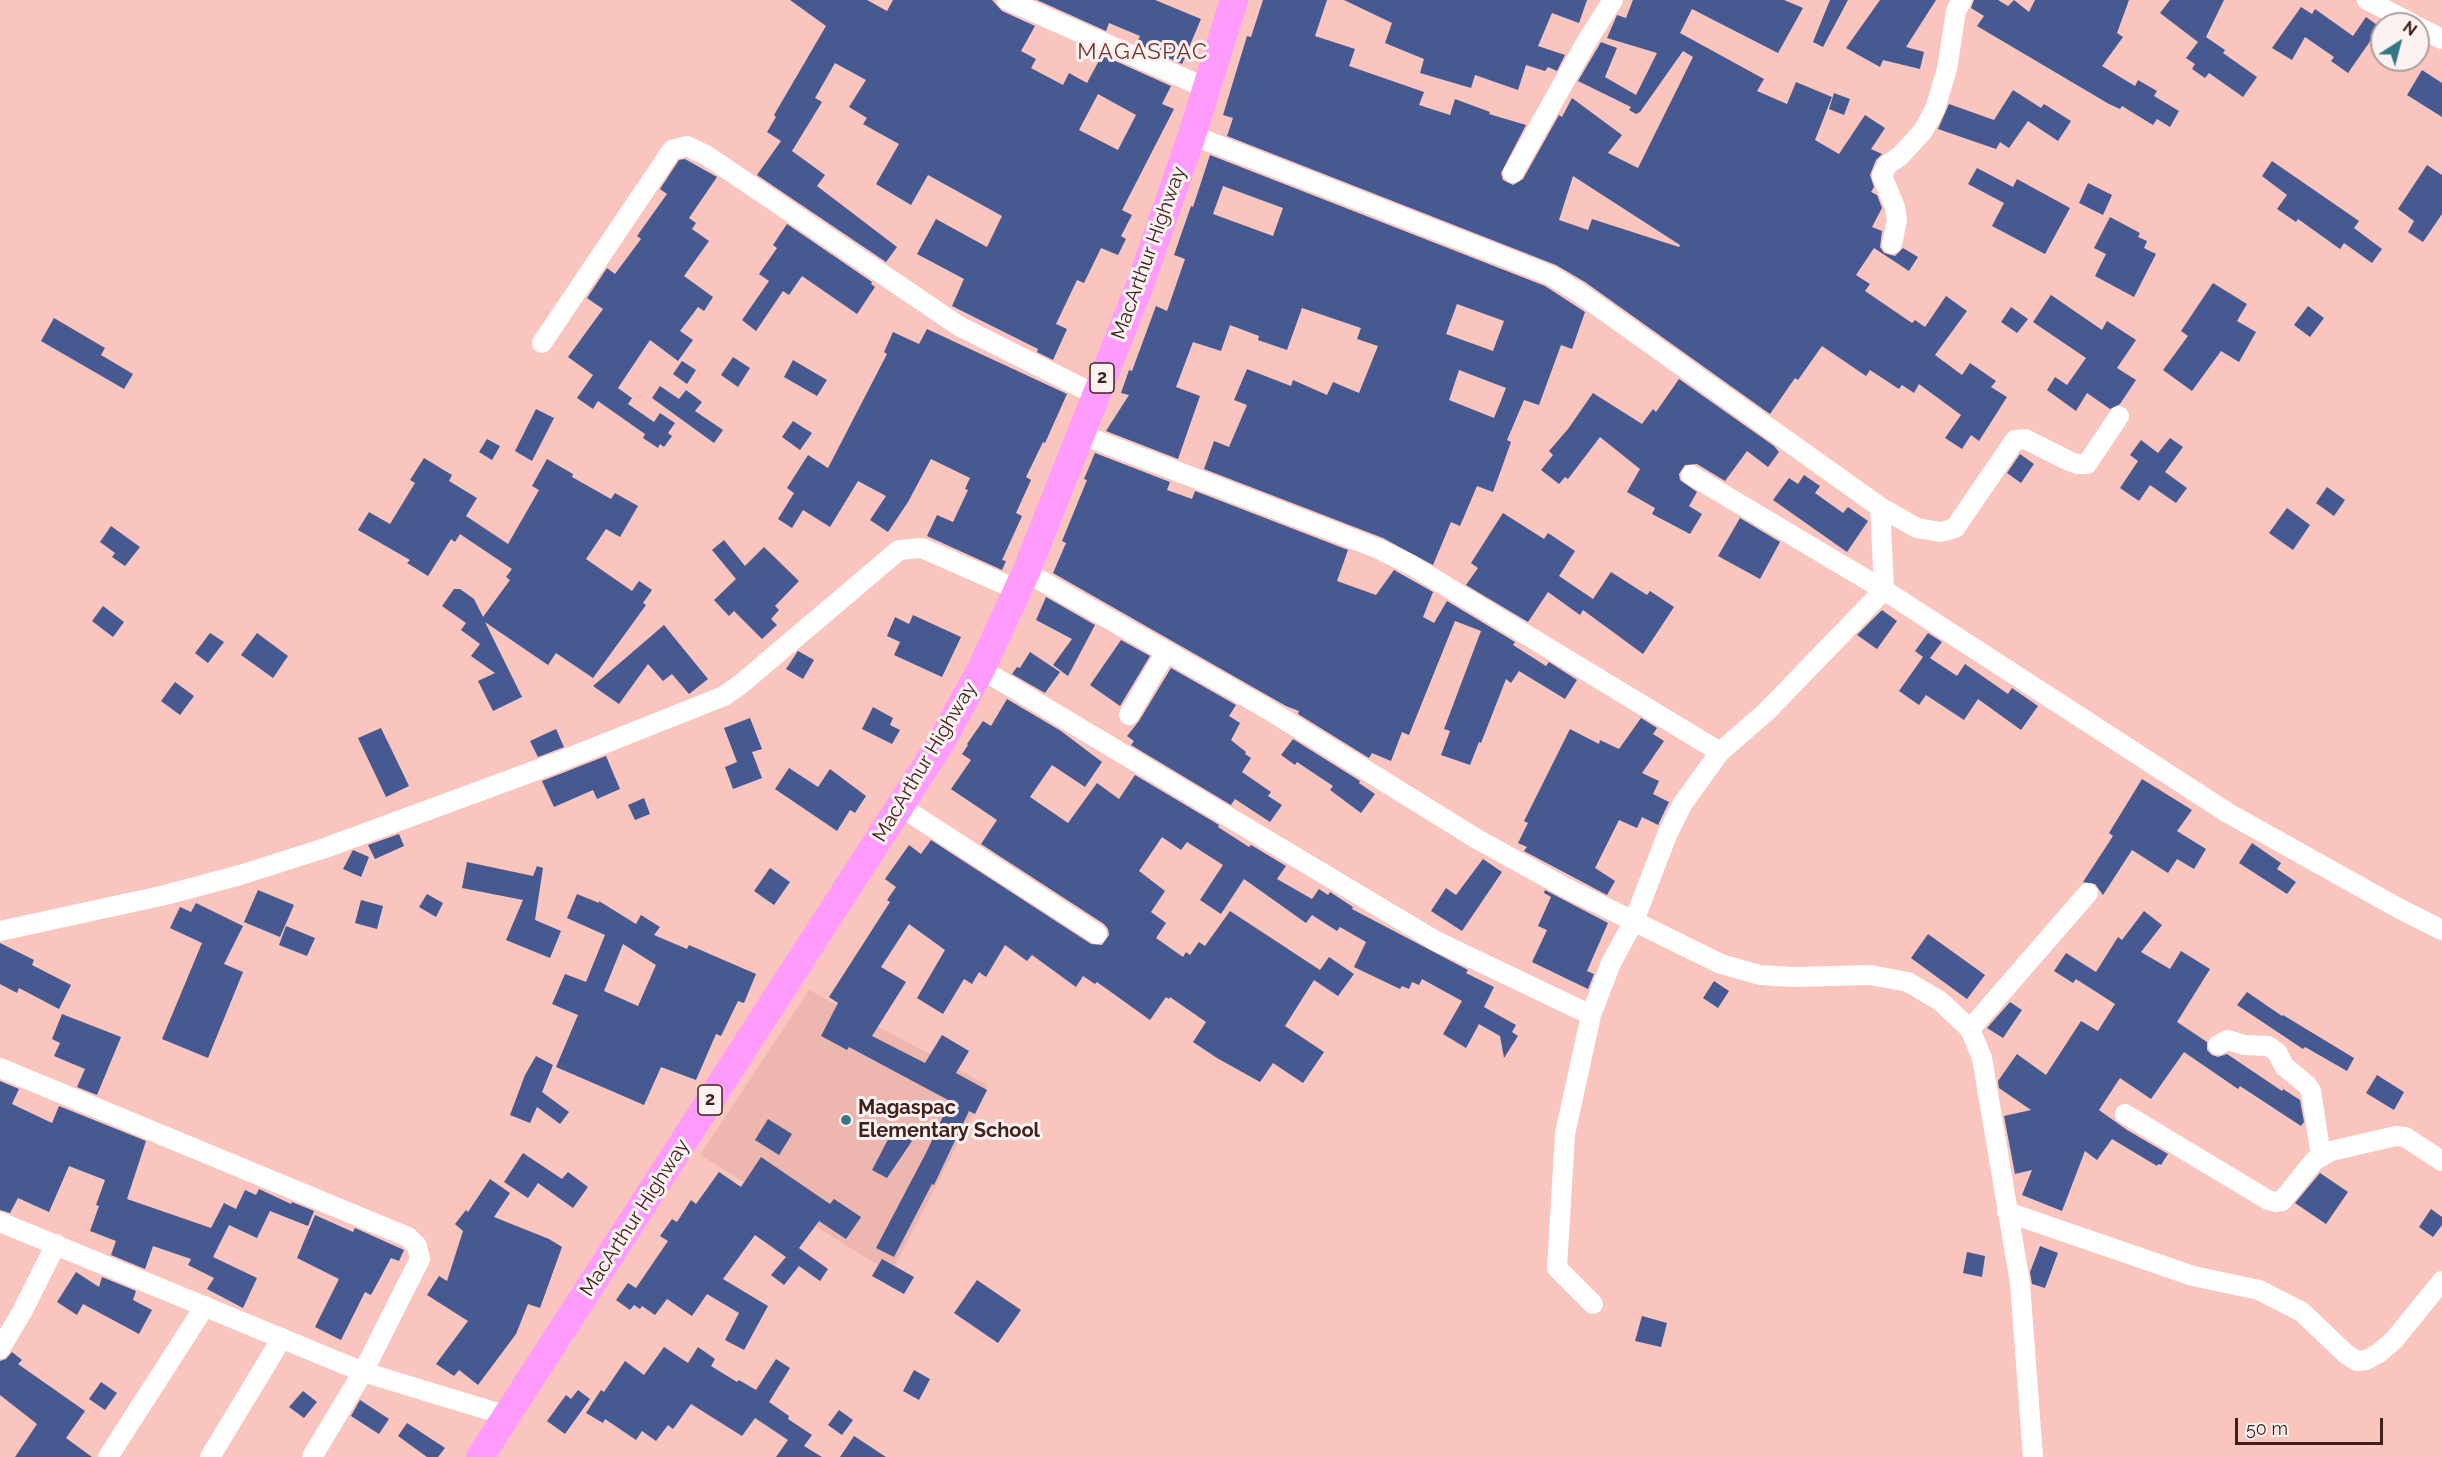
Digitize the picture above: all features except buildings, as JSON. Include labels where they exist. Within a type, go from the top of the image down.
[{"type":"highway","name":"MacArthur Highway","points":[[480,1457],[940,744],[981,669],[1022,581],[1140,285],[1192,135],[1234,0]]},
{"type":"street","points":[[1007,0],[1206,88]]},
{"type":"street","points":[[1513,173],[1613,0]]},
{"type":"street","points":[[1892,243],[1897,220],[1895,207],[1882,176],[1887,165],[1900,156],[1923,131],[1935,109],[1947,69],[1956,11],[1962,0]]},
{"type":"street","points":[[2367,0],[2390,12]]},
{"type":"street","points":[[1192,135],[1550,275],[1578,292],[1880,507],[1917,528],[1941,532],[1955,528],[2015,440],[2025,439],[2069,461],[2087,464],[2119,416]]},
{"type":"street","points":[[542,343],[672,150],[687,146],[706,155],[959,326],[1096,394]]},
{"type":"street","points":[[1080,434],[1379,549],[1411,565],[1720,752]]},
{"type":"street","points":[[1691,475],[1884,590],[2228,813],[2390,903],[2439,924]]},
{"type":"street","points":[[1593,1304],[1557,1268],[1565,1134],[1591,1015],[1611,963],[1634,921],[1667,835],[1683,803],[1720,752],[1789,689],[1884,590],[1880,507]]},
{"type":"street","points":[[0,931],[165,895],[240,875],[326,848],[553,764],[724,696],[898,550],[922,548],[1022,581],[1166,652],[1283,719],[1477,839],[1566,888],[1721,964],[1760,975],[1793,977],[1870,975],[1908,982],[1940,1001],[1970,1029],[1982,1058],[2020,1283],[2033,1457]]},
{"type":"street","points":[[1129,715],[1166,652]]},
{"type":"street","points":[[981,669],[1436,941],[1591,1015]]},
{"type":"street","points":[[900,806],[1097,934]]},
{"type":"street","points":[[1970,1029],[2088,893]]},
{"type":"street","points":[[2218,1045],[2228,1040],[2244,1045],[2260,1044],[2277,1052],[2284,1066],[2311,1091],[2321,1156]]},
{"type":"street","points":[[0,1068],[408,1237],[417,1246],[420,1259],[363,1372],[312,1457]]},
{"type":"street","points":[[2125,1114],[2268,1200],[2275,1202],[2282,1201],[2309,1166],[2331,1151],[2396,1136],[2412,1140],[2442,1161]]},
{"type":"street","points":[[2007,1212],[2193,1276],[2259,1290],[2302,1312],[2346,1354],[2357,1361],[2366,1360],[2379,1353],[2394,1340],[2442,1281]]},
{"type":"street","points":[[0,1222],[363,1372],[508,1416]]},
{"type":"street","points":[[0,1349],[22,1312],[56,1244]]},
{"type":"street","points":[[108,1457],[205,1306]]},
{"type":"street","points":[[210,1457],[282,1338]]},
{"type":"shaded area","name":"Magaspac Elementary School","points":[[809,990],[988,1085],[891,1273],[700,1155]]},
{"type":"place","name":"Magaspac Elementary School","points":[[846,1120]]},
{"type":"district","name":"MAGASPAC","points":[[1143,52]]}]
